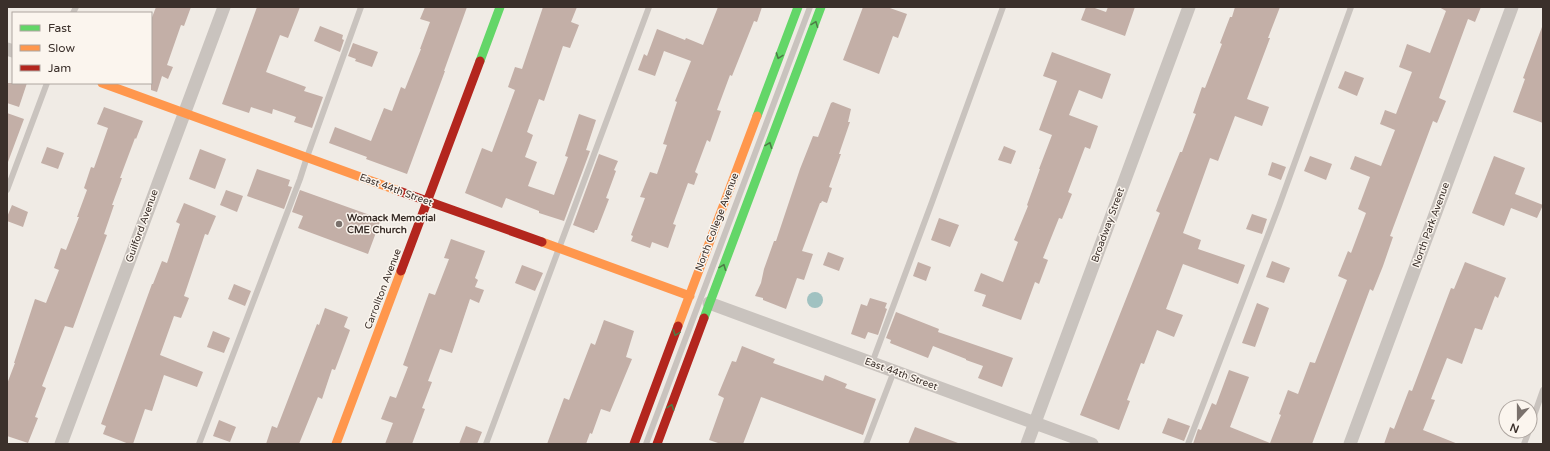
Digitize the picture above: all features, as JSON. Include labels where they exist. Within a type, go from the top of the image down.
[{"type":"street","name":"Guilford Avenue","points":[[61,444],[224,7]]},
{"type":"street","name":"Carrollton Avenue","points":[[336,444],[500,7]]},
{"type":"street","name":"North College Avenue","points":[[634,444],[798,7]]},
{"type":"street","points":[[657,444],[821,7]]},
{"type":"street","name":"Broadway Street","points":[[1027,444],[1189,7]]},
{"type":"street","name":"North Park Avenue","points":[[1350,444],[1512,7]]},
{"type":"street","name":"East 44th Street","points":[[105,84],[690,296]]},
{"type":"street","name":"East 44th Street","points":[[709,303],[1092,444]]},
{"type":"lane","points":[[199,444],[300,180],[361,7]]},
{"type":"lane","points":[[486,444],[649,7]]},
{"type":"lane","name":"North College Avenue","points":[[646,444],[810,7]]},
{"type":"lane","points":[[872,363],[1003,7]]},
{"type":"lane","points":[[1188,444],[1276,213],[1351,7]]},
{"type":"lane","points":[[7,190],[47,84]]},
{"type":"lane","points":[[866,444],[894,371]]},
{"type":"lane","points":[[1538,404],[1543,390]]},
{"type":"water","points":[[812,292],[818,292],[823,297],[821,306],[818,308],[812,308],[807,303],[807,297]]},
{"type":"building","points":[[156,7],[191,7],[184,26],[181,25],[167,65],[173,67],[168,79],[162,76],[157,92],[151,90],[152,17]]},
{"type":"building","points":[[257,7],[300,7],[288,38],[280,35],[266,72],[306,87],[304,91],[323,97],[312,128],[294,122],[296,117],[273,109],[272,114],[251,107],[249,113],[222,104]]},
{"type":"building","points":[[425,7],[467,7],[407,174],[366,159],[367,157],[329,143],[335,127],[371,141],[384,108],[392,111],[401,87],[405,89],[430,22],[420,19]]},
{"type":"building","points":[[543,7],[577,7],[571,22],[579,25],[570,48],[563,46],[544,101],[539,99],[527,132],[533,135],[525,157],[537,162],[528,186],[554,195],[568,157],[565,156],[579,114],[596,120],[586,150],[590,151],[564,221],[539,213],[539,211],[506,198],[502,208],[465,193],[482,148],[492,152],[515,90],[508,87],[515,67],[522,69]]},
{"type":"building","points":[[718,7],[762,7],[757,22],[754,21],[732,76],[730,75],[717,110],[721,111],[710,142],[707,140],[695,172],[698,174],[694,185],[688,183],[673,224],[676,225],[668,248],[652,242],[650,248],[631,241],[633,236],[631,235],[645,198],[640,197],[650,172],[657,174],[667,145],[663,144],[677,102],[675,101],[691,61],[664,51],[655,76],[638,70],[644,54],[647,56],[657,29],[703,45]]},
{"type":"building","points":[[863,7],[887,7],[907,14],[898,38],[893,36],[879,74],[843,60]]},
{"type":"building","points":[[1086,7],[1092,7],[1106,12],[1108,7],[1135,7],[1125,36],[1081,20]]},
{"type":"building","points":[[1235,7],[1280,7],[1247,99],[1269,107],[1262,126],[1235,116],[1218,161],[1210,158],[1183,233],[1201,240],[1198,249],[1245,265],[1238,284],[1183,264],[1166,309],[1183,315],[1174,337],[1157,330],[1144,364],[1141,363],[1127,400],[1130,401],[1119,430],[1080,415],[1160,213],[1156,211],[1180,152],[1182,152],[1196,114],[1193,113],[1202,87],[1205,88],[1222,44],[1220,43]]},
{"type":"building","points":[[1439,7],[1481,7],[1475,22],[1468,19],[1439,98],[1446,101],[1437,123],[1433,121],[1390,236],[1393,237],[1383,266],[1373,291],[1370,289],[1312,444],[1193,444],[1198,429],[1201,430],[1212,403],[1216,405],[1229,370],[1249,377],[1230,427],[1270,443],[1281,415],[1279,414],[1288,390],[1298,394],[1310,362],[1315,363],[1347,280],[1338,276],[1348,251],[1351,253],[1366,213],[1358,209],[1370,177],[1350,169],[1355,156],[1381,166],[1395,130],[1380,124],[1385,110],[1396,114],[1412,72],[1399,67],[1407,44],[1430,53],[1446,11]]},
{"type":"building","points":[[320,26],[343,35],[342,39],[344,40],[340,52],[314,41]]},
{"type":"building","points":[[1542,27],[1543,123],[1513,112],[1525,79],[1523,78]]},
{"type":"building","points":[[353,43],[378,52],[372,67],[355,61],[356,59],[348,56]]},
{"type":"building","points":[[1052,52],[1111,74],[1102,99],[1079,90],[1069,115],[1098,126],[1090,149],[1085,147],[1068,192],[1072,194],[1062,219],[1059,218],[1043,258],[1048,260],[1039,284],[1035,282],[1021,320],[982,306],[986,295],[974,291],[981,273],[1003,282],[1018,242],[1014,240],[1028,206],[1027,205],[1039,169],[1052,135],[1039,130],[1057,81],[1043,76]]},
{"type":"building","points":[[1345,71],[1364,78],[1357,96],[1338,88]]},
{"type":"building","points":[[7,83],[27,84],[19,107],[7,103]]},
{"type":"building","points":[[833,102],[851,109],[848,122],[850,122],[839,154],[841,154],[829,187],[832,188],[827,203],[822,201],[820,203],[802,251],[813,254],[804,280],[797,278],[786,309],[763,300],[763,298],[755,296],[761,283],[764,269],[774,241],[776,241],[800,169],[813,136],[818,137],[831,103]]},
{"type":"building","points":[[104,107],[143,121],[120,178],[122,178],[112,205],[114,205],[104,234],[107,235],[73,328],[65,326],[42,386],[46,388],[35,417],[38,418],[28,443],[7,436],[7,384],[35,299],[46,303],[59,270],[54,268],[61,248],[66,250],[79,217],[77,217],[87,190],[84,188],[91,167],[94,168],[108,128],[97,124]]},
{"type":"building","points":[[7,113],[24,119],[8,162],[7,161]]},
{"type":"building","points":[[1004,146],[1016,151],[1011,164],[998,160]]},
{"type":"building","points":[[47,147],[64,153],[58,169],[41,163]]},
{"type":"building","points":[[200,149],[226,159],[215,189],[189,179]]},
{"type":"building","points":[[599,154],[618,161],[606,198],[609,199],[597,230],[595,230],[594,233],[573,225]]},
{"type":"building","points":[[1310,156],[1332,164],[1326,180],[1304,171]]},
{"type":"building","points":[[1494,156],[1525,168],[1515,194],[1543,205],[1537,218],[1511,208],[1504,226],[1472,213]]},
{"type":"building","points":[[1272,162],[1286,167],[1281,180],[1268,175]]},
{"type":"building","points":[[257,169],[290,180],[288,186],[292,187],[284,209],[247,196]]},
{"type":"building","points":[[226,190],[243,196],[237,212],[220,205]]},
{"type":"building","name":"Womack Memorial CME Church","points":[[300,190],[381,219],[368,254],[298,228],[303,216],[292,212]]},
{"type":"building","points":[[184,203],[216,216],[208,235],[205,234],[184,296],[189,298],[181,318],[174,316],[160,355],[203,372],[197,387],[164,375],[152,411],[145,409],[133,444],[129,444],[103,434],[106,426],[101,424],[152,284],[162,261],[167,263],[180,224],[176,222]]},
{"type":"building","points":[[12,205],[28,212],[23,227],[7,221]]},
{"type":"building","points":[[1252,214],[1267,219],[1262,234],[1246,229]]},
{"type":"building","points":[[939,218],[959,225],[950,247],[931,240]]},
{"type":"building","points":[[451,239],[485,251],[475,278],[478,280],[475,287],[484,290],[479,303],[470,299],[452,353],[440,349],[428,381],[432,382],[422,408],[425,409],[412,444],[385,444],[393,423],[381,419],[390,396],[396,398],[408,367],[403,365],[429,293],[435,295],[449,259],[444,258]]},
{"type":"building","points":[[828,252],[844,258],[839,271],[823,265]]},
{"type":"building","points":[[1272,261],[1290,268],[1284,283],[1266,277]]},
{"type":"building","points":[[918,262],[931,267],[926,281],[913,276]]},
{"type":"building","points":[[1465,262],[1506,278],[1498,298],[1495,296],[1482,330],[1475,328],[1462,364],[1447,358],[1431,399],[1435,400],[1423,430],[1458,444],[1384,444],[1390,427],[1394,429],[1409,390],[1412,391],[1451,288],[1454,289]]},
{"type":"building","points":[[522,265],[543,273],[535,291],[515,283]]},
{"type":"building","points":[[234,284],[251,291],[245,306],[228,299]]},
{"type":"building","points":[[870,298],[887,303],[885,308],[887,309],[878,335],[868,332],[865,339],[851,334],[861,304],[867,306]]},
{"type":"building","points":[[1257,303],[1269,308],[1255,347],[1242,343]]},
{"type":"building","points":[[325,308],[348,317],[344,327],[350,330],[335,370],[332,369],[322,399],[318,397],[299,444],[266,444],[272,426],[277,428],[317,324],[319,325]]},
{"type":"building","points":[[896,312],[939,329],[938,332],[1013,358],[1002,387],[978,378],[983,366],[933,346],[928,358],[890,343],[891,340],[886,338]]},
{"type":"building","points":[[604,320],[634,331],[626,357],[632,359],[610,412],[601,409],[592,434],[590,433],[586,444],[547,444],[564,398],[569,400],[591,343],[595,345]]},
{"type":"building","points":[[213,331],[230,338],[224,353],[207,347]]},
{"type":"building","points":[[742,346],[775,359],[773,363],[823,381],[825,375],[847,384],[845,388],[876,399],[863,435],[761,397],[743,444],[721,444],[709,440],[724,398],[718,395],[732,361],[736,362]]},
{"type":"building","points":[[1168,418],[1190,426],[1184,441],[1162,433]]},
{"type":"building","points":[[219,420],[236,427],[230,442],[213,436]]},
{"type":"building","points":[[466,426],[482,432],[477,444],[459,444]]},
{"type":"building","points":[[915,427],[958,443],[908,444]]},
{"type":"traffic: fast","points":[[480,61],[500,7]]},
{"type":"traffic: fast","points":[[757,116],[798,7]]},
{"type":"traffic: fast","points":[[704,318],[821,7]]},
{"type":"traffic: slow","points":[[105,84],[399,191]]},
{"type":"traffic: slow","points":[[678,326],[757,116]]},
{"type":"traffic: slow","points":[[542,242],[690,296]]},
{"type":"traffic: slow","points":[[336,444],[401,271]]},
{"type":"traffic: jam","points":[[401,271],[480,61]]},
{"type":"traffic: jam","points":[[399,191],[542,242]]},
{"type":"traffic: jam","points":[[657,444],[704,318]]},
{"type":"traffic: jam","points":[[634,444],[678,326]]},
{"type":"place","name":"Womack Memorial CME Church","points":[[339,224]]}]
